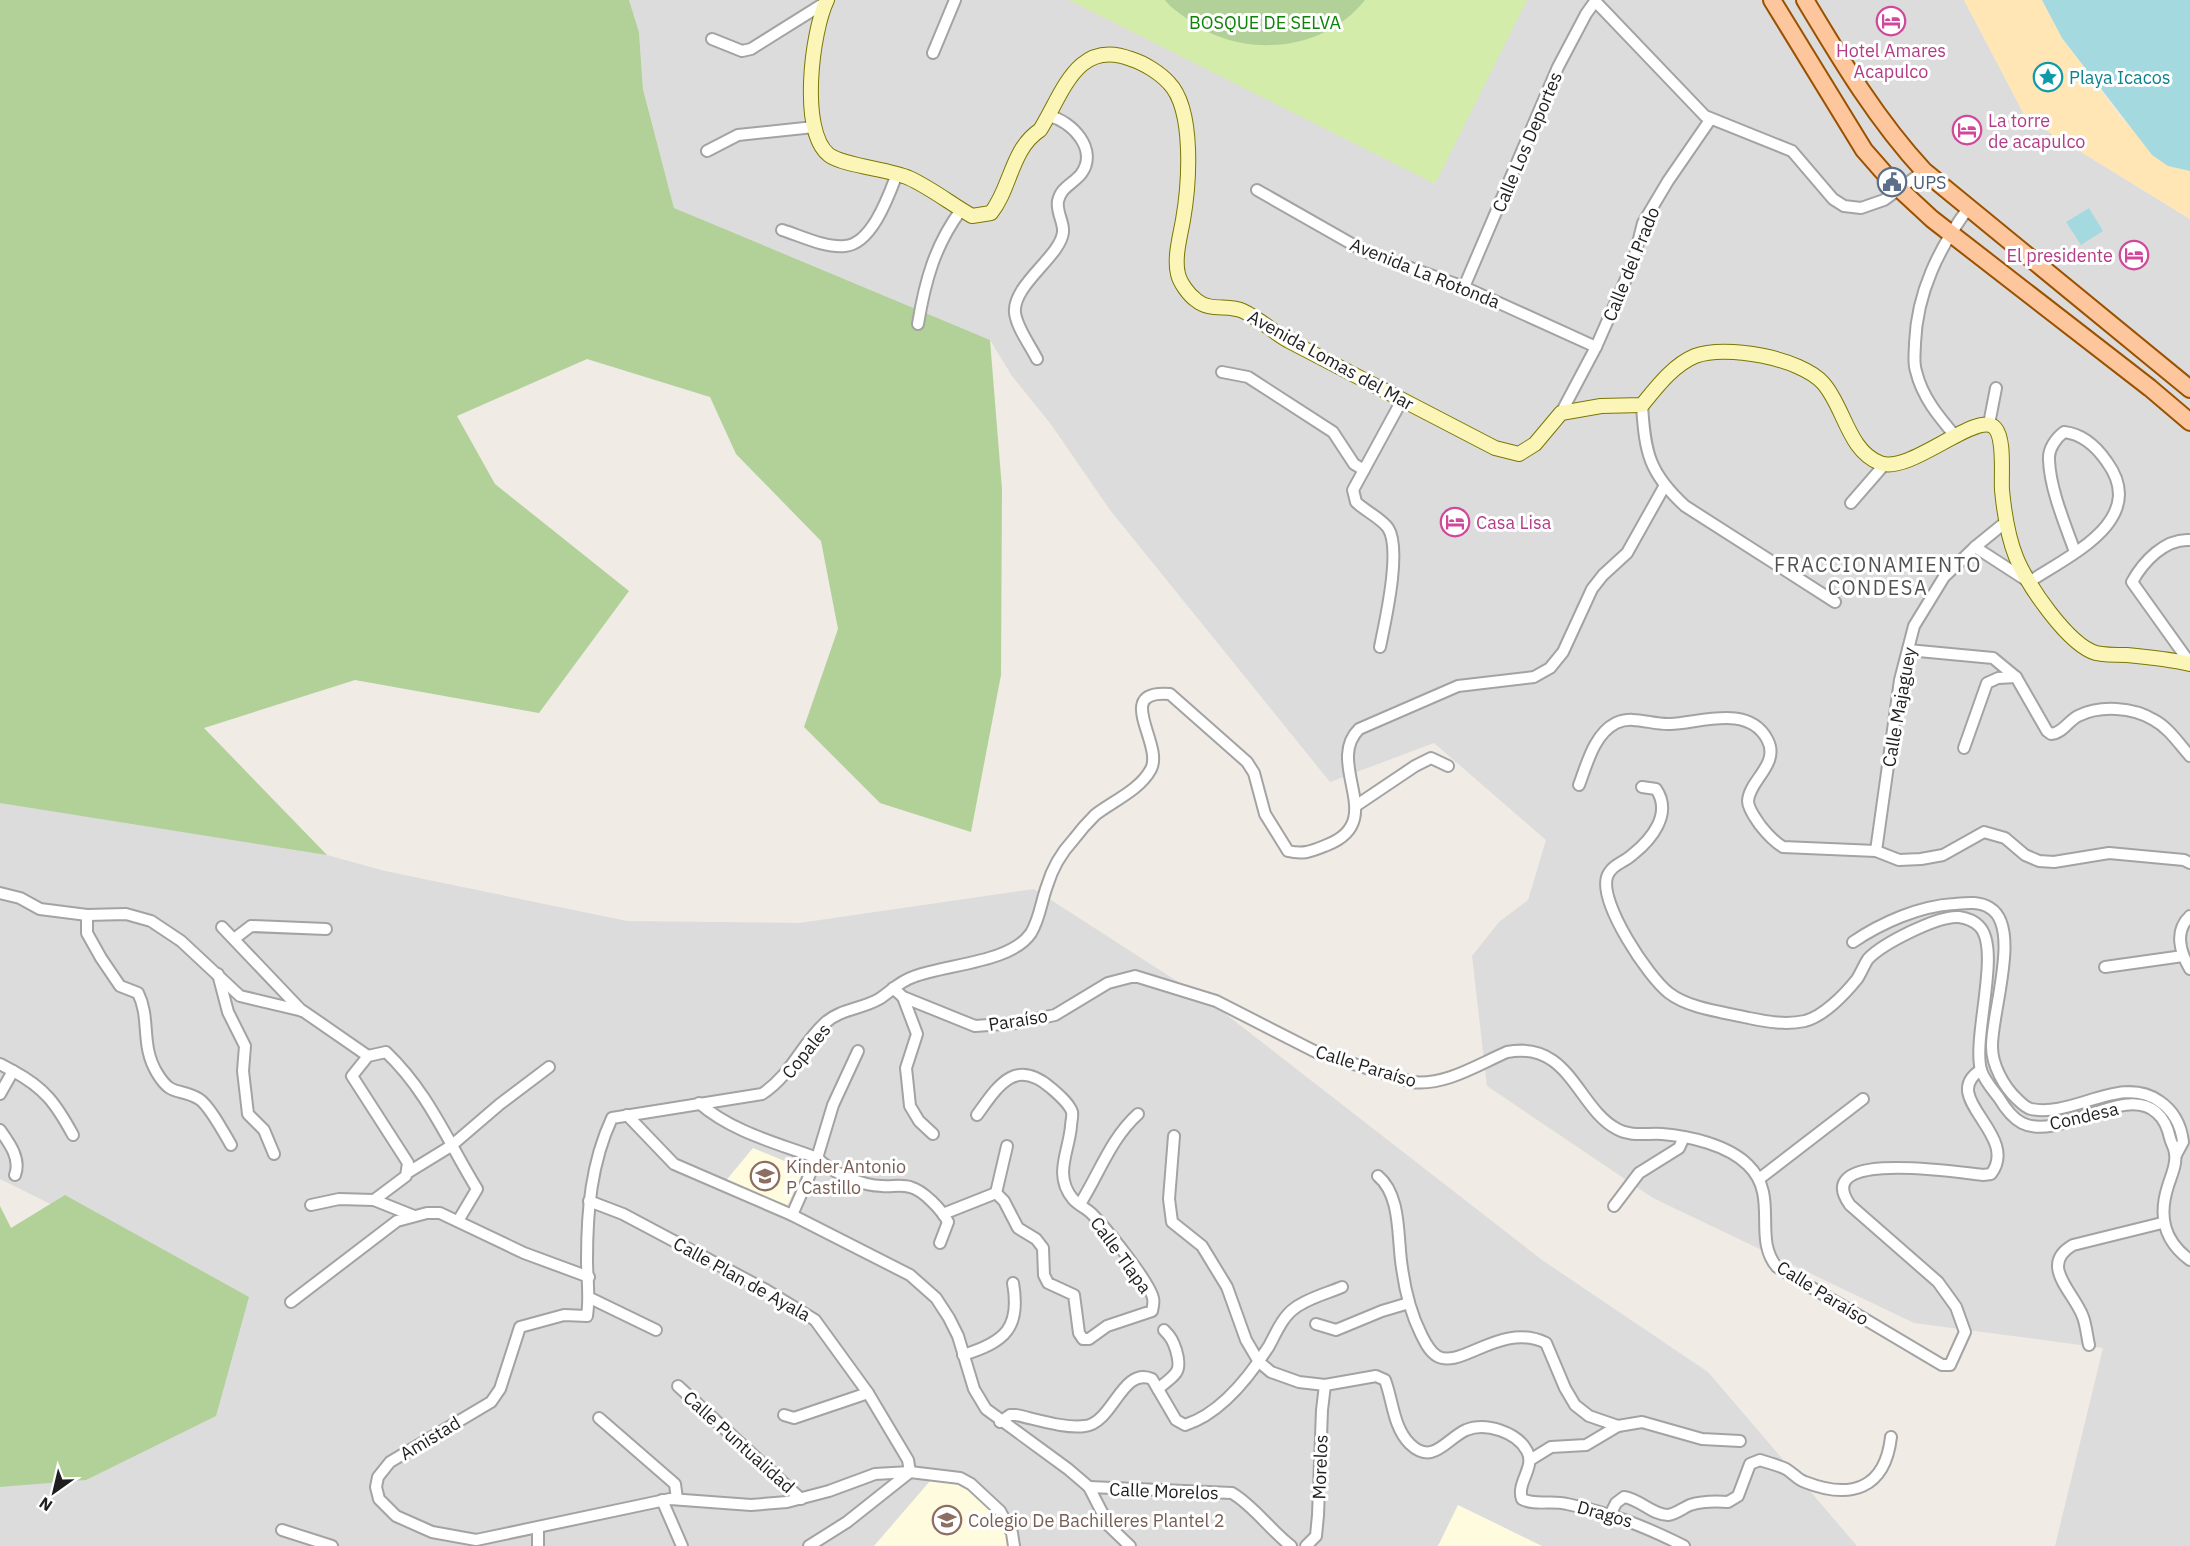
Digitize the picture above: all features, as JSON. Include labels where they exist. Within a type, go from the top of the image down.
[{"type":"main road","points":[[1772,0],[1864,150],[1901,190],[1951,233],[2150,388],[2190,422]]},
{"type":"main road","points":[[1805,0],[1857,87],[1890,134],[1924,171],[2190,389]]},
{"type":"main road","name":"Avenida Lomas del Mar","points":[[827,1],[817,39],[812,83],[814,128],[817,139],[830,156],[909,178],[972,216],[991,213],[1016,160],[1049,116],[1076,69],[1085,60],[1118,53],[1139,61],[1170,84],[1184,112],[1187,151],[1178,274],[1186,290],[1197,302],[1216,309],[1241,310],[1284,338],[1495,448],[1519,454],[1535,444],[1561,413]]},
{"type":"main road","points":[[1561,413],[1601,406],[1642,405],[1667,376],[1694,357],[1723,351],[1767,357],[1795,365],[1823,382],[1860,446],[1874,461],[1884,465],[1921,454],[1956,437],[1972,426],[1982,423],[1989,424],[2000,435],[2002,491],[2016,556],[2029,582],[2073,641],[2095,653],[2190,663]]},
{"type":"street","points":[[933,53],[955,0]]},
{"type":"street","points":[[712,39],[742,51],[751,49],[827,1]]},
{"type":"street","points":[[1596,1],[1710,120],[1788,148],[1803,161],[1833,199],[1844,206],[1853,208],[1872,206],[1901,190],[1924,171]]},
{"type":"street","name":"Calle Los Deportes","points":[[1464,287],[1558,67],[1596,1]]},
{"type":"street","points":[[1036,359],[1015,313],[1017,299],[1025,284],[1037,272],[1060,240],[1063,232],[1058,201],[1066,186],[1082,173],[1087,155],[1076,131],[1060,119],[1049,116]]},
{"type":"street","name":"Calle del Prado","points":[[1561,413],[1596,347],[1633,263],[1643,223],[1668,181],[1710,120]]},
{"type":"street","points":[[707,151],[738,135],[814,128]]},
{"type":"street","points":[[782,230],[834,246],[848,246],[870,228],[885,208],[897,174]]},
{"type":"street","name":"Avenida La Rotonda","points":[[1257,190],[1366,252],[1464,287],[1596,347]]},
{"type":"street","points":[[1956,437],[1932,408],[1915,367],[1916,329],[1923,293],[1933,266],[1951,233],[1969,207]]},
{"type":"street","points":[[918,324],[924,287],[944,234],[962,210]]},
{"type":"street","points":[[1222,372],[1248,377],[1333,432],[1354,464],[1364,470]]},
{"type":"street","points":[[1989,424],[1996,388]]},
{"type":"street","points":[[1380,647],[1394,572],[1393,538],[1388,528],[1356,502],[1353,490],[1402,400]]},
{"type":"street","points":[[1642,405],[1644,435],[1652,468],[1664,487],[1685,506],[1835,602]]},
{"type":"street","points":[[1975,547],[2029,582],[2074,552],[2109,524],[2117,513],[2121,494],[2115,473],[2097,448],[2077,433],[2064,432],[2055,439],[2048,458],[2060,511],[2074,552]]},
{"type":"street","points":[[1851,503],[1884,465]]},
{"type":"street","points":[[1448,766],[1431,758],[1415,766],[1357,806],[1347,764],[1352,736],[1359,729],[1458,686],[1533,677],[1550,668],[1563,652],[1592,589],[1627,553],[1664,487]]},
{"type":"street","name":"Calle Majaguey","points":[[1876,851],[1900,680],[1914,626],[1944,577],[1975,547],[2007,521]]},
{"type":"street","points":[[2190,540],[2173,543],[2160,549],[2132,582],[2190,663]]},
{"type":"street","points":[[1908,650],[1993,658],[2012,673],[2051,734],[2057,733],[2076,717],[2093,711],[2112,709],[2154,720],[2190,756]]},
{"type":"street","points":[[1964,748],[1987,683],[2012,673]]},
{"type":"street","name":"Copales","points":[[627,1115],[762,1094],[780,1082],[827,1022],[839,1014],[878,1000],[910,977],[999,955],[1017,947],[1030,935],[1039,917],[1051,875],[1073,839],[1094,816],[1145,779],[1152,768],[1154,756],[1142,706],[1147,697],[1157,693],[1170,694],[1239,753],[1254,773],[1265,814],[1288,850],[1304,855],[1334,843],[1350,828],[1357,806]]},
{"type":"street","points":[[1579,784],[1593,749],[1615,724],[1631,719],[1669,724],[1722,717],[1737,718],[1764,734],[1771,751],[1763,774],[1748,800],[1757,821],[1772,840],[1783,847],[1876,851],[1899,860],[1943,855],[1984,832],[2004,838],[2025,855],[2039,861],[2054,862],[2109,853],[2184,860],[2190,863]]},
{"type":"street","points":[[1642,787],[1656,789],[1662,798],[1661,820],[1657,829],[1635,852],[1610,871],[1606,882],[1607,890],[1619,926],[1649,970],[1670,994],[1697,1005],[1773,1023],[1806,1020],[1828,1008],[1855,981],[1869,959],[1881,949],[1930,923],[1961,917],[1982,928],[1988,950],[1980,1048],[1981,1070]]},
{"type":"street","points":[[0,893],[20,898],[40,909],[87,915],[126,914],[151,921],[182,940],[240,996],[303,1011]]},
{"type":"street","points":[[1853,942],[1872,929],[1946,904],[1975,903],[1989,907],[1999,916],[2006,937],[1992,1046],[1995,1066],[2015,1097],[2029,1109],[2045,1110],[2118,1094],[2148,1093],[2165,1105],[2180,1125],[2183,1142],[2176,1155],[2162,1223],[2168,1239],[2190,1260]]},
{"type":"street","points":[[87,915],[87,933],[101,958],[120,986],[138,993],[144,1004],[146,1052],[156,1072],[169,1090],[200,1099],[231,1144]]},
{"type":"street","points":[[2190,916],[2182,929],[2180,941],[2182,956],[2190,969]]},
{"type":"street","points":[[234,939],[251,926],[326,929]]},
{"type":"street","points":[[222,927],[303,1011],[368,1056]]},
{"type":"street","points":[[2105,967],[2182,956]]},
{"type":"street","points":[[218,974],[228,1012],[245,1046],[243,1071],[248,1114],[264,1130],[274,1154]]},
{"type":"street","name":"Calle Paraíso","points":[[1108,983],[1135,976],[1216,1001],[1318,1053],[1412,1082],[1426,1084],[1439,1081],[1507,1052],[1518,1050],[1538,1054],[1560,1067],[1583,1091],[1600,1117],[1618,1130],[1635,1134],[1684,1137],[1734,1155],[1748,1165],[1758,1179],[1765,1203],[1766,1244],[1769,1258],[1777,1267],[1942,1365],[1950,1365],[1965,1332],[1956,1307],[1938,1282],[1850,1205],[1843,1195],[1843,1185],[1849,1176],[1861,1170],[1882,1167],[1991,1174],[1998,1158],[1993,1134],[1968,1097],[1967,1087],[1971,1076],[1981,1070]]},
{"type":"street","name":"Paraíso","points":[[893,988],[903,997],[975,1026],[1017,1023],[1055,1015],[1108,983]]},
{"type":"street","points":[[903,997],[917,1034],[906,1068],[910,1106],[919,1121],[933,1134]]},
{"type":"street","points":[[792,1215],[818,1158],[833,1105],[858,1051]]},
{"type":"street","points":[[407,1173],[408,1163],[352,1076],[368,1056],[386,1052],[409,1074],[435,1111],[477,1189],[458,1221]]},
{"type":"street","points":[[0,1064],[35,1083],[58,1106],[73,1135]]},
{"type":"street","points":[[374,1200],[407,1173],[452,1146],[500,1104],[549,1067]]},
{"type":"street","name":"Condesa","points":[[1981,1070],[2009,1113],[2023,1124],[2048,1127],[2120,1106],[2143,1105],[2157,1113],[2167,1127],[2176,1155]]},
{"type":"street","points":[[0,1094],[13,1071]]},
{"type":"street","points":[[977,1115],[1000,1082],[1009,1077],[1021,1075],[1042,1081],[1063,1099],[1072,1112],[1069,1146],[1061,1177],[1073,1199],[1080,1204]]},
{"type":"street","points":[[1758,1179],[1863,1100]]},
{"type":"street","points":[[699,1103],[745,1132],[818,1158],[825,1166],[879,1186],[908,1186],[917,1190],[944,1216],[946,1228],[940,1243]]},
{"type":"street","name":"Calle Tlapa","points":[[996,1193],[1004,1201],[1018,1228],[1036,1239],[1043,1248],[1044,1275],[1048,1283],[1074,1295],[1079,1333],[1083,1339],[1089,1339],[1107,1326],[1152,1311],[1153,1296],[1130,1261],[1090,1212],[1080,1204],[1097,1178],[1123,1127],[1138,1114]]},
{"type":"street","points":[[656,1329],[590,1298],[589,1201],[591,1186],[612,1118],[627,1115],[674,1164],[792,1215],[910,1275],[922,1284],[950,1318],[958,1336],[974,1389],[986,1409],[1000,1422],[1068,1469],[1089,1487],[1109,1526],[1130,1546]]},
{"type":"street","points":[[0,1130],[15,1155],[18,1166],[15,1175]]},
{"type":"street","points":[[1174,1136],[1169,1199],[1172,1222],[1202,1246],[1227,1287],[1246,1340],[1258,1362],[1271,1371],[1299,1382],[1325,1385],[1376,1376],[1385,1380],[1397,1426],[1411,1445],[1428,1453],[1440,1450],[1467,1430],[1495,1428],[1522,1444],[1530,1460],[1551,1447],[1586,1445],[1618,1426],[1642,1422],[1702,1439],[1740,1441]]},
{"type":"street","points":[[1614,1206],[1639,1173],[1678,1148],[1684,1137]]},
{"type":"street","points":[[944,1216],[996,1193],[1007,1146]]},
{"type":"street","points":[[1378,1176],[1384,1181],[1395,1207],[1401,1266],[1409,1303],[1427,1347],[1438,1357],[1452,1359],[1512,1336],[1532,1336],[1546,1343],[1575,1405],[1589,1416],[1618,1426]]},
{"type":"street","points":[[311,1205],[339,1199],[374,1200],[414,1216]]},
{"type":"street","name":"Calle Plan de Ayala","points":[[589,1201],[633,1219],[766,1290],[815,1320],[868,1393],[908,1460],[910,1472]]},
{"type":"street","points":[[291,1302],[389,1227],[414,1216],[440,1213],[524,1253],[589,1277]]},
{"type":"street","points":[[2090,1345],[2083,1317],[2058,1272],[2058,1260],[2064,1250],[2073,1245],[2162,1223]]},
{"type":"street","points":[[963,1355],[987,1348],[1002,1338],[1012,1324],[1017,1305],[1013,1283]]},
{"type":"street","points":[[1000,1422],[1016,1414],[1086,1426],[1101,1418],[1133,1380],[1146,1377],[1152,1379],[1176,1420],[1185,1425],[1193,1422],[1230,1395],[1258,1362],[1296,1306],[1342,1287]]},
{"type":"street","name":"Amistad","points":[[538,1528],[476,1540],[432,1532],[396,1516],[379,1499],[376,1487],[378,1477],[390,1462],[491,1402],[500,1389],[520,1327],[564,1315],[587,1316],[590,1298]]},
{"type":"street","points":[[1316,1324],[1336,1330],[1382,1311],[1409,1303]]},
{"type":"street","points":[[1158,1389],[1178,1372],[1181,1366],[1175,1342],[1164,1330]]},
{"type":"street","name":"Morelos","points":[[1306,1546],[1316,1536],[1325,1385]]},
{"type":"street","name":"Calle Puntualidad","points":[[678,1386],[801,1498]]},
{"type":"street","points":[[784,1414],[794,1418],[868,1393]]},
{"type":"street","points":[[599,1418],[675,1484],[677,1499]]},
{"type":"street","points":[[1611,1513],[1616,1503],[1624,1497],[1636,1499],[1657,1514],[1670,1515],[1690,1505],[1710,1500],[1728,1502],[1737,1496],[1750,1464],[1760,1460],[1785,1469],[1803,1482],[1825,1488],[1860,1489],[1876,1478],[1889,1457],[1891,1437]]},
{"type":"street","name":"Dragos","points":[[1530,1460],[1519,1492],[1522,1499],[1529,1503],[1555,1501],[1611,1513],[1642,1525],[1684,1546]]},
{"type":"street","points":[[538,1546],[538,1528],[662,1500],[677,1499],[751,1505],[801,1498],[875,1474],[910,1472],[960,1478],[971,1484],[1000,1511],[1012,1533],[1014,1546]]},
{"type":"street","points":[[808,1546],[847,1522],[910,1472]]},
{"type":"street","name":"Calle Morelos","points":[[1089,1487],[1232,1493],[1242,1499],[1275,1534],[1291,1546]]},
{"type":"street","points":[[662,1500],[682,1546]]},
{"type":"street","points":[[282,1530],[332,1546]]},
{"type":"shaded area","points":[[629,0],[1964,0],[2026,118],[2190,219],[2190,1546],[2055,1546],[2103,1348],[1914,1323],[1653,1198],[1487,1086],[1472,956],[1499,922],[1528,900],[1546,840],[1434,743],[1330,782],[1110,510],[1050,423],[1012,376],[990,340],[795,266],[674,208],[643,88],[639,32]]},
{"type":"shaded area","points":[[0,799],[168,811],[385,871],[627,921],[799,923],[1034,889],[1214,1005],[1542,1260],[1708,1372],[1857,1546],[0,1546],[0,1425],[234,1295],[0,1179]]},
{"type":"shaded area","name":"Kinder Antonio P Castillo","points":[[753,1148],[804,1169],[786,1209],[724,1183]]},
{"type":"shaded area","name":"Colegio De Bachilleres Plantel 2","points":[[930,1481],[965,1485],[985,1504],[1008,1536],[1009,1546],[874,1546]]},
{"type":"shaded area","points":[[1458,1505],[1542,1546],[1438,1546]]},
{"type":"green space","points":[[0,0],[629,0],[639,32],[643,89],[674,208],[990,340],[1002,489],[1001,675],[971,832],[880,803],[804,727],[838,629],[821,541],[736,454],[710,397],[587,359],[457,416],[495,484],[629,591],[539,713],[355,680],[204,728],[327,855],[0,803]]},
{"type":"green space","points":[[1069,0],[1527,0],[1435,184]]},
{"type":"green space","name":"BOSQUE DE SELVA","points":[[1165,0],[1365,0],[1347,18],[1326,31],[1303,40],[1279,45],[1254,45],[1230,40],[1207,31],[1177,12]]},
{"type":"green space","points":[[65,1195],[249,1297],[216,1416],[86,1480],[0,1487],[0,1206],[11,1228]]},
{"type":"sand","name":"Playa Icacos","points":[[1964,0],[2042,0],[2062,38],[2120,116],[2168,166],[2190,171],[2190,219],[2026,118]]},
{"type":"water","points":[[2042,0],[2190,0],[2190,171],[2168,166],[2152,155],[2062,38]]},
{"type":"water","points":[[2089,208],[2103,231],[2081,245],[2066,222]]},
{"type":"place","name":"Hotel Amares Acapulco","points":[[1891,21]]},
{"type":"place","name":"Playa Icacos","points":[[2048,77]]},
{"type":"place","name":"La torre de acapulco","points":[[1967,130]]},
{"type":"place","name":"UPS","points":[[1892,182]]},
{"type":"place","name":"El presidente","points":[[2134,255]]},
{"type":"place","name":"Casa Lisa","points":[[1455,522]]},
{"type":"place","name":"Kinder Antonio P Castillo","points":[[765,1176]]},
{"type":"place","name":"Colegio De Bachilleres Plantel 2","points":[[947,1520]]},
{"type":"district","name":"FRACCIONAMIENTO CONDESA","points":[[1878,576]]}]
